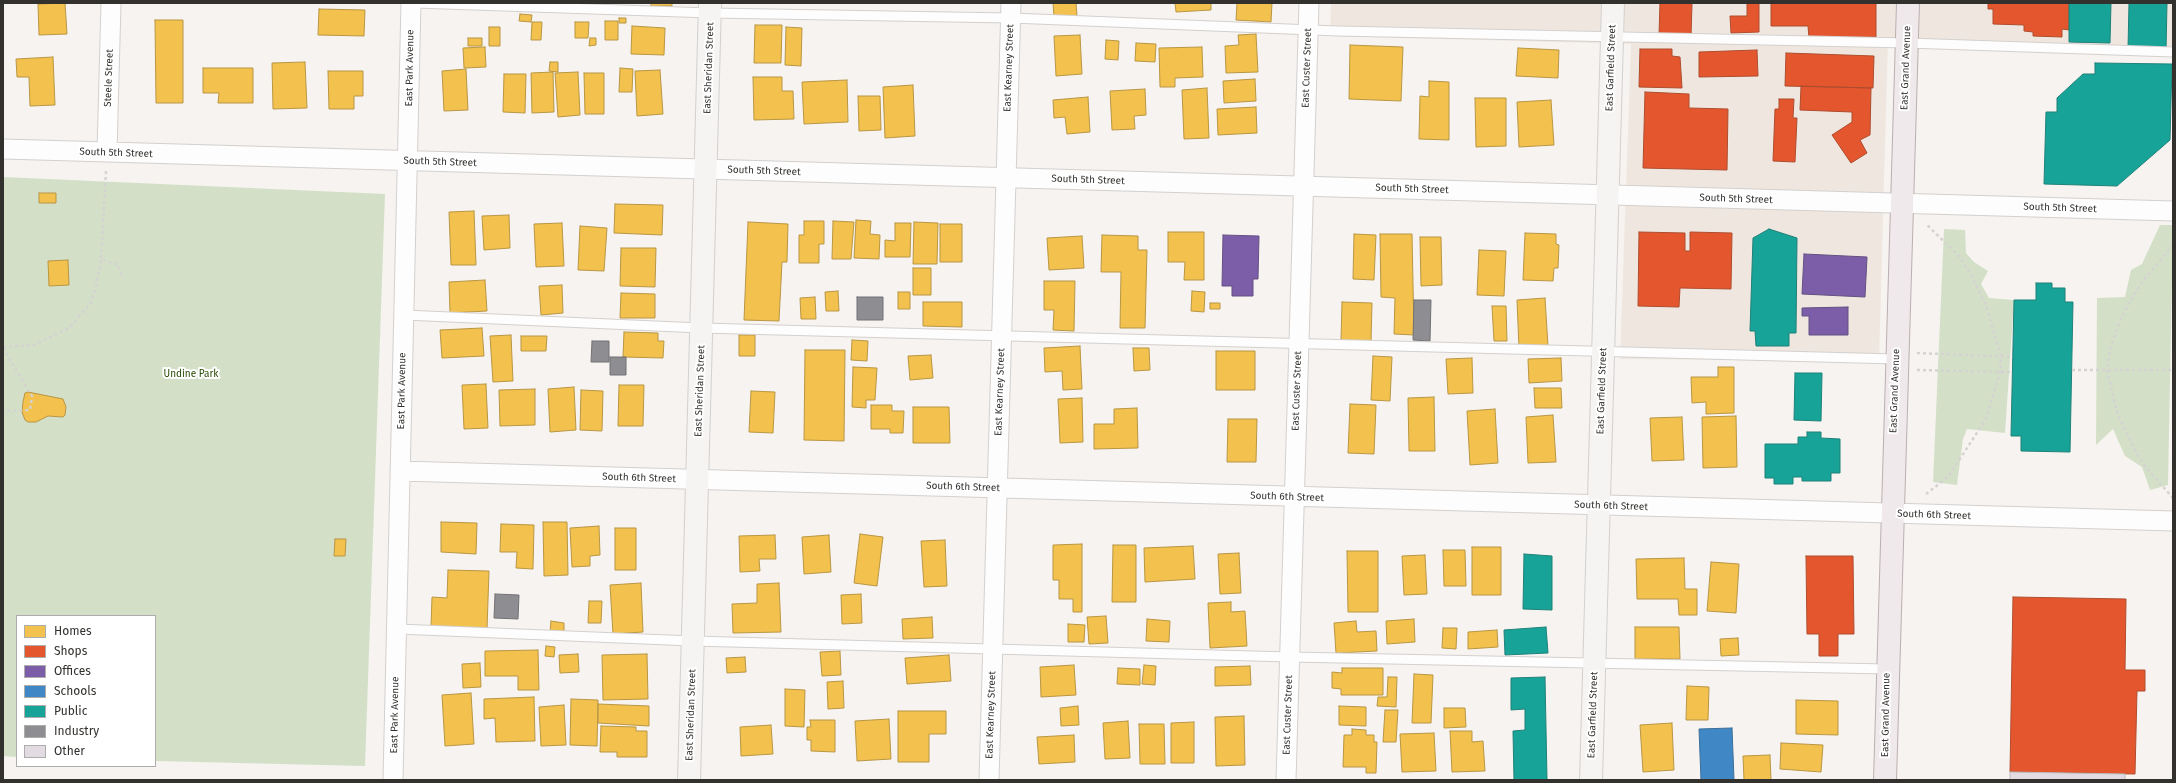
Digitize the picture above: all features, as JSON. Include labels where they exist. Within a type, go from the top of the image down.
[{"type":"main road","name":"East Grand Avenue","points":[[1885,780],[1896,360],[1908,3]]},
{"type":"street","name":"Steele Street","points":[[107,152],[111,3]]},
{"type":"street","name":"East Park Avenue","points":[[393,780],[411,3]]},
{"type":"street","name":"East Custer Street","points":[[1286,780],[1309,3]]},
{"type":"street","name":"East Garfield Street","points":[[1591,780],[1613,3]]},
{"type":"street","name":"East Sheridan Street","points":[[689,780],[710,8]]},
{"type":"street","name":"East Kearney Street","points":[[988,780],[1011,11]]},
{"type":"street","name":"South 5th Street","points":[[3,150],[2173,211]]},
{"type":"street","name":"South 6th Street","points":[[400,472],[2173,521]]},
{"type":"lane","points":[[415,3],[1011,11],[1308,30],[1907,43],[2173,52]]},
{"type":"lane","points":[[404,315],[701,328],[1299,342],[1896,360]]},
{"type":"lane","points":[[397,629],[693,641],[1290,657],[1888,669]]},
{"type":"path","points":[[3,411],[30,410],[32,396],[3,348],[34,345],[70,328],[90,304],[96,287],[100,259],[107,152]]},
{"type":"path","points":[[1901,203],[1935,231],[1960,257],[1986,306],[2001,356],[2000,372],[1986,419],[1948,477],[1922,496]]},
{"type":"path","points":[[2173,245],[2143,281],[2130,301],[2119,323],[2111,346],[2107,370],[2118,415],[2138,456],[2173,498]]},
{"type":"path","points":[[100,259],[118,265],[122,279]]},
{"type":"path","points":[[1896,360],[2001,356],[2012,357]]},
{"type":"path","points":[[1896,360],[2000,372],[2012,372]]},
{"type":"path","points":[[2072,370],[2173,370]]},
{"type":"shaded area","points":[[1331,3],[2173,3],[2173,47],[1888,39],[1879,361],[1620,359],[1631,44],[1330,36]]},
{"type":"green space","name":"Undine Park","points":[[3,177],[385,194],[365,766],[156,761],[156,615],[16,615],[16,757],[3,756]]},
{"type":"green space","points":[[2160,225],[2173,225],[2168,485],[2150,490],[2142,467],[2125,456],[2113,429],[2096,445],[2097,298],[2125,297],[2131,270],[2142,264]]},
{"type":"green space","points":[[1944,229],[1965,230],[1966,253],[1974,262],[1988,271],[1981,284],[1989,298],[2014,300],[2005,433],[1967,429],[1963,439],[1957,485],[1933,482]]},
{"type":"building: Homes","points":[[65,3],[67,34],[39,35],[38,4]]},
{"type":"building: Homes","points":[[651,3],[672,3],[672,6],[651,6]]},
{"type":"building: Homes","points":[[1053,3],[1076,3],[1077,16],[1054,17]]},
{"type":"building: Homes","points":[[1175,3],[1211,3],[1211,10],[1176,12]]},
{"type":"building: Homes","points":[[1237,3],[1272,3],[1271,22],[1236,20]]},
{"type":"building: Homes","points":[[319,9],[365,10],[364,36],[318,35]]},
{"type":"building: Homes","points":[[520,14],[532,15],[531,22],[519,21]]},
{"type":"building: Homes","points":[[619,18],[626,18],[626,23],[619,23]]},
{"type":"building: Homes","points":[[155,20],[183,20],[183,103],[156,103]]},
{"type":"building: Homes","points":[[605,21],[618,21],[618,40],[605,40]]},
{"type":"building: Homes","points":[[532,22],[542,22],[541,40],[531,40]]},
{"type":"building: Homes","points":[[575,22],[589,22],[588,38],[575,38]]},
{"type":"building: Homes","points":[[755,25],[782,25],[781,63],[754,63]]},
{"type":"building: Homes","points":[[632,26],[665,28],[664,55],[631,54]]},
{"type":"building: Homes","points":[[489,27],[500,27],[500,46],[489,46]]},
{"type":"building: Homes","points":[[786,27],[802,28],[801,66],[785,65]]},
{"type":"building: Homes","points":[[1256,34],[1258,72],[1226,73],[1225,46],[1239,45],[1238,35]]},
{"type":"building: Homes","points":[[1080,35],[1082,74],[1056,76],[1054,36]]},
{"type":"building: Homes","points":[[468,38],[482,38],[482,46],[468,46]]},
{"type":"building: Homes","points":[[590,38],[596,38],[596,45],[589,46]]},
{"type":"building: Homes","points":[[1106,40],[1119,41],[1118,60],[1105,59]]},
{"type":"building: Homes","points":[[1136,43],[1156,44],[1155,62],[1135,61]]},
{"type":"building: Homes","points":[[1350,45],[1403,47],[1401,101],[1349,99]]},
{"type":"building: Homes","points":[[485,47],[486,67],[464,68],[463,48]]},
{"type":"building: Homes","points":[[1202,47],[1203,77],[1175,78],[1175,87],[1160,87],[1159,48]]},
{"type":"building: Homes","points":[[1518,48],[1559,50],[1558,78],[1516,76]]},
{"type":"building: Homes","points":[[53,57],[55,105],[30,106],[29,77],[17,77],[16,59]]},
{"type":"building: Homes","points":[[305,62],[307,108],[273,109],[272,63]]},
{"type":"building: Homes","points":[[550,62],[558,62],[558,72],[549,71]]},
{"type":"building: Homes","points":[[203,68],[253,68],[253,103],[218,103],[219,93],[203,93]]},
{"type":"building: Homes","points":[[620,68],[633,69],[632,92],[619,92]]},
{"type":"building: Homes","points":[[466,69],[468,110],[444,111],[442,71]]},
{"type":"building: Homes","points":[[660,70],[663,114],[637,116],[635,71]]},
{"type":"building: Homes","points":[[328,71],[363,71],[363,96],[354,96],[354,109],[329,109]]},
{"type":"building: Homes","points":[[553,72],[554,112],[532,113],[531,73]]},
{"type":"building: Homes","points":[[578,72],[580,115],[558,117],[555,73]]},
{"type":"building: Homes","points":[[584,73],[604,73],[604,114],[585,114]]},
{"type":"building: Homes","points":[[504,74],[526,74],[525,113],[503,112]]},
{"type":"building: Homes","points":[[753,77],[782,77],[782,91],[793,91],[794,119],[754,120]]},
{"type":"building: Homes","points":[[1255,79],[1256,101],[1224,103],[1223,81]]},
{"type":"building: Homes","points":[[847,80],[848,122],[804,124],[802,82]]},
{"type":"building: Homes","points":[[1429,81],[1449,82],[1449,140],[1419,139],[1420,96],[1429,97]]},
{"type":"building: Homes","points":[[913,85],[915,136],[885,138],[883,87]]},
{"type":"building: Homes","points":[[1207,88],[1209,138],[1184,139],[1182,90]]},
{"type":"building: Homes","points":[[1145,89],[1146,115],[1134,116],[1135,129],[1112,130],[1110,91]]},
{"type":"building: Homes","points":[[858,96],[880,96],[881,130],[859,131]]},
{"type":"building: Homes","points":[[1088,97],[1090,132],[1067,134],[1065,117],[1054,118],[1053,100]]},
{"type":"building: Homes","points":[[1475,98],[1506,98],[1506,146],[1476,147]]},
{"type":"building: Homes","points":[[1551,100],[1554,145],[1519,147],[1517,102]]},
{"type":"building: Homes","points":[[1256,107],[1257,133],[1218,135],[1217,109]]},
{"type":"building: Homes","points":[[39,193],[56,193],[56,203],[39,203]]},
{"type":"building: Homes","points":[[615,204],[663,205],[662,235],[614,233]]},
{"type":"building: Homes","points":[[474,211],[476,265],[451,265],[449,212]]},
{"type":"building: Homes","points":[[509,215],[510,248],[484,250],[482,216]]},
{"type":"building: Homes","points":[[856,220],[871,221],[870,234],[880,235],[879,259],[854,258]]},
{"type":"building: Homes","points":[[804,221],[824,221],[824,244],[819,244],[819,263],[799,263],[799,235],[804,235]]},
{"type":"building: Homes","points":[[833,221],[854,222],[851,259],[832,259]]},
{"type":"building: Homes","points":[[748,222],[788,224],[787,262],[782,262],[779,321],[744,320]]},
{"type":"building: Homes","points":[[914,222],[938,223],[937,264],[913,264]]},
{"type":"building: Homes","points":[[562,223],[564,266],[536,267],[534,224]]},
{"type":"building: Homes","points":[[895,223],[911,223],[910,257],[885,257],[885,240],[895,241]]},
{"type":"building: Homes","points":[[940,224],[962,224],[962,262],[940,262]]},
{"type":"building: Homes","points":[[580,226],[607,228],[604,271],[578,270]]},
{"type":"building: Homes","points":[[1168,232],[1204,232],[1204,280],[1184,280],[1185,262],[1168,262]]},
{"type":"building: Homes","points":[[1525,233],[1556,234],[1556,244],[1559,245],[1558,268],[1554,268],[1553,281],[1523,280]]},
{"type":"building: Homes","points":[[1354,234],[1376,235],[1374,280],[1353,279]]},
{"type":"building: Homes","points":[[1380,234],[1412,234],[1414,335],[1394,334],[1395,298],[1381,297]]},
{"type":"building: Homes","points":[[1102,235],[1138,236],[1138,250],[1147,250],[1145,328],[1120,328],[1121,272],[1101,272]]},
{"type":"building: Homes","points":[[1082,236],[1084,268],[1049,270],[1047,238]]},
{"type":"building: Homes","points":[[1420,237],[1441,237],[1442,285],[1421,286]]},
{"type":"building: Homes","points":[[621,248],[656,248],[655,287],[620,286]]},
{"type":"building: Homes","points":[[1479,250],[1506,251],[1504,296],[1477,295]]},
{"type":"building: Homes","points":[[68,260],[69,285],[49,286],[48,261]]},
{"type":"building: Homes","points":[[913,268],[931,268],[931,295],[913,295]]},
{"type":"building: Homes","points":[[485,280],[487,311],[450,313],[449,282]]},
{"type":"building: Homes","points":[[1044,281],[1075,281],[1074,331],[1053,330],[1054,310],[1044,310]]},
{"type":"building: Homes","points":[[562,285],[563,313],[541,315],[539,286]]},
{"type":"building: Homes","points":[[838,291],[839,311],[826,311],[825,292]]},
{"type":"building: Homes","points":[[1192,291],[1205,292],[1204,312],[1191,311]]},
{"type":"building: Homes","points":[[898,292],[910,292],[910,309],[898,309]]},
{"type":"building: Homes","points":[[621,293],[655,294],[655,318],[620,318]]},
{"type":"building: Homes","points":[[815,297],[816,319],[801,319],[800,298]]},
{"type":"building: Homes","points":[[1545,298],[1548,346],[1519,348],[1517,300]]},
{"type":"building: Homes","points":[[923,302],[962,302],[962,327],[923,326]]},
{"type":"building: Homes","points":[[1342,302],[1372,303],[1371,342],[1341,341]]},
{"type":"building: Homes","points":[[1210,303],[1220,303],[1220,309],[1210,309]]},
{"type":"building: Homes","points":[[1492,306],[1506,306],[1507,341],[1494,341]]},
{"type":"building: Homes","points":[[482,328],[484,356],[442,358],[440,330]]},
{"type":"building: Homes","points":[[624,332],[658,333],[658,341],[664,341],[663,358],[623,357]]},
{"type":"building: Homes","points":[[511,335],[513,381],[493,382],[490,336]]},
{"type":"building: Homes","points":[[739,335],[755,335],[755,356],[739,356]]},
{"type":"building: Homes","points":[[521,336],[547,336],[546,351],[521,351]]},
{"type":"building: Homes","points":[[852,340],[868,341],[867,361],[851,360]]},
{"type":"building: Homes","points":[[1080,346],[1082,389],[1063,390],[1062,371],[1045,372],[1044,348]]},
{"type":"building: Homes","points":[[1133,348],[1149,348],[1150,370],[1134,371]]},
{"type":"building: Homes","points":[[805,350],[845,350],[844,441],[804,440]]},
{"type":"building: Homes","points":[[1216,351],[1255,351],[1255,390],[1216,390]]},
{"type":"building: Homes","points":[[931,355],[933,378],[910,380],[908,356]]},
{"type":"building: Homes","points":[[1373,356],[1392,357],[1390,401],[1371,400]]},
{"type":"building: Homes","points":[[1472,358],[1473,393],[1448,394],[1446,359]]},
{"type":"building: Homes","points":[[1561,358],[1562,381],[1529,383],[1528,359]]},
{"type":"building: Homes","points":[[853,367],[877,368],[875,400],[866,400],[866,408],[852,407]]},
{"type":"building: Homes","points":[[1718,367],[1734,367],[1734,413],[1706,414],[1706,402],[1692,403],[1691,377],[1718,377]]},
{"type":"building: Homes","points":[[486,384],[488,428],[464,429],[462,385]]},
{"type":"building: Homes","points":[[619,385],[644,385],[643,426],[618,426]]},
{"type":"building: Homes","points":[[574,387],[576,430],[550,432],[548,389]]},
{"type":"building: Homes","points":[[1534,388],[1561,388],[1562,408],[1535,408]]},
{"type":"building: Homes","points":[[535,389],[535,425],[500,426],[499,390]]},
{"type":"building: Homes","points":[[581,390],[603,391],[602,431],[580,430]]},
{"type":"building: Homes","points":[[751,391],[775,392],[773,433],[749,432]]},
{"type":"building: Homes","points":[[28,392],[63,399],[66,407],[65,415],[63,417],[48,416],[36,422],[28,422],[25,420],[22,412],[25,393]]},
{"type":"building: Homes","points":[[1434,397],[1435,451],[1409,451],[1408,398]]},
{"type":"building: Homes","points":[[1082,398],[1083,442],[1060,443],[1058,399]]},
{"type":"building: Homes","points":[[1350,404],[1376,405],[1374,454],[1348,453]]},
{"type":"building: Homes","points":[[871,405],[892,405],[892,411],[904,411],[903,433],[890,433],[890,429],[871,429]]},
{"type":"building: Homes","points":[[913,407],[949,407],[950,443],[913,443]]},
{"type":"building: Homes","points":[[1137,408],[1138,448],[1094,449],[1094,424],[1114,424],[1114,409]]},
{"type":"building: Homes","points":[[1495,409],[1498,463],[1470,465],[1467,411]]},
{"type":"building: Homes","points":[[1553,415],[1556,462],[1528,463],[1526,417]]},
{"type":"building: Homes","points":[[1736,416],[1737,467],[1703,468],[1702,417]]},
{"type":"building: Homes","points":[[1682,417],[1684,460],[1652,461],[1650,418]]},
{"type":"building: Homes","points":[[1228,419],[1257,419],[1256,462],[1227,462]]},
{"type":"building: Homes","points":[[441,522],[477,523],[476,554],[441,552]]},
{"type":"building: Homes","points":[[543,522],[567,522],[568,575],[544,576]]},
{"type":"building: Homes","points":[[501,524],[534,525],[533,569],[516,568],[517,552],[500,552]]},
{"type":"building: Homes","points":[[599,526],[600,555],[590,556],[590,566],[572,567],[570,528]]},
{"type":"building: Homes","points":[[615,528],[636,528],[636,570],[615,570]]},
{"type":"building: Homes","points":[[860,534],[883,537],[877,586],[854,583]]},
{"type":"building: Homes","points":[[775,535],[776,559],[759,559],[760,571],[740,572],[739,536]]},
{"type":"building: Homes","points":[[829,535],[831,572],[804,574],[802,537]]},
{"type":"building: Homes","points":[[335,539],[346,539],[345,556],[334,556]]},
{"type":"building: Homes","points":[[945,540],[947,586],[924,587],[921,541]]},
{"type":"building: Homes","points":[[1082,544],[1082,612],[1073,612],[1073,599],[1059,599],[1059,580],[1053,580],[1053,545]]},
{"type":"building: Homes","points":[[1113,545],[1136,545],[1136,602],[1112,602]]},
{"type":"building: Homes","points":[[1193,546],[1195,579],[1145,582],[1144,548]]},
{"type":"building: Homes","points":[[1472,547],[1501,547],[1501,595],[1472,595]]},
{"type":"building: Homes","points":[[1443,550],[1465,550],[1466,586],[1444,586]]},
{"type":"building: Homes","points":[[1347,551],[1378,551],[1378,612],[1348,612]]},
{"type":"building: Homes","points":[[1239,553],[1241,593],[1220,594],[1218,554]]},
{"type":"building: Homes","points":[[1425,555],[1427,594],[1404,595],[1402,556]]},
{"type":"building: Homes","points":[[1684,558],[1685,589],[1697,589],[1697,615],[1679,615],[1678,599],[1637,599],[1636,559]]},
{"type":"building: Homes","points":[[1711,562],[1739,564],[1736,613],[1707,611]]},
{"type":"building: Homes","points":[[448,570],[489,571],[487,629],[431,627],[432,597],[447,598]]},
{"type":"building: Homes","points":[[641,583],[643,632],[613,634],[610,585]]},
{"type":"building: Homes","points":[[779,583],[781,632],[733,633],[732,604],[757,603],[757,584]]},
{"type":"building: Homes","points":[[861,594],[862,623],[842,624],[841,595]]},
{"type":"building: Homes","points":[[589,601],[602,601],[601,623],[588,623]]},
{"type":"building: Homes","points":[[1231,602],[1231,612],[1245,611],[1247,646],[1210,648],[1208,603]]},
{"type":"building: Homes","points":[[1106,616],[1108,643],[1089,644],[1087,617]]},
{"type":"building: Homes","points":[[932,617],[933,638],[903,639],[902,619]]},
{"type":"building: Homes","points":[[1147,619],[1170,621],[1169,642],[1146,641]]},
{"type":"building: Homes","points":[[1414,619],[1415,642],[1387,644],[1386,621]]},
{"type":"building: Homes","points":[[551,621],[564,623],[564,633],[550,632]]},
{"type":"building: Homes","points":[[1356,621],[1357,632],[1376,631],[1377,651],[1336,653],[1334,623]]},
{"type":"building: Homes","points":[[1068,624],[1085,625],[1084,642],[1068,642]]},
{"type":"building: Homes","points":[[1635,627],[1679,627],[1680,659],[1635,659]]},
{"type":"building: Homes","points":[[1443,628],[1457,628],[1456,649],[1442,648]]},
{"type":"building: Homes","points":[[1497,630],[1498,647],[1468,649],[1468,632]]},
{"type":"building: Homes","points":[[1738,638],[1739,655],[1721,656],[1720,639]]},
{"type":"building: Homes","points":[[546,646],[555,647],[554,657],[545,656]]},
{"type":"building: Homes","points":[[538,650],[539,690],[518,690],[518,676],[485,676],[485,651]]},
{"type":"building: Homes","points":[[840,651],[841,675],[822,676],[820,652]]},
{"type":"building: Homes","points":[[578,654],[579,672],[560,673],[559,655]]},
{"type":"building: Homes","points":[[647,654],[648,699],[603,700],[602,655]]},
{"type":"building: Homes","points":[[949,655],[951,681],[907,684],[905,658]]},
{"type":"building: Homes","points":[[745,657],[746,672],[727,673],[726,658]]},
{"type":"building: Homes","points":[[480,663],[481,687],[463,688],[462,664]]},
{"type":"building: Homes","points":[[1074,665],[1076,695],[1041,697],[1040,667]]},
{"type":"building: Homes","points":[[1144,665],[1156,666],[1155,685],[1142,684]]},
{"type":"building: Homes","points":[[1250,666],[1251,685],[1215,686],[1215,667]]},
{"type":"building: Homes","points":[[1118,668],[1140,669],[1140,685],[1117,684]]},
{"type":"building: Homes","points":[[1342,668],[1383,668],[1383,695],[1341,695],[1341,689],[1332,688],[1332,672],[1342,673]]},
{"type":"building: Homes","points":[[1414,674],[1433,675],[1431,723],[1412,723]]},
{"type":"building: Homes","points":[[1388,677],[1397,677],[1396,707],[1377,706],[1378,697],[1387,697]]},
{"type":"building: Homes","points":[[843,681],[844,708],[828,709],[827,682]]},
{"type":"building: Homes","points":[[1687,686],[1709,687],[1708,720],[1686,720]]},
{"type":"building: Homes","points":[[785,689],[805,690],[804,727],[785,726]]},
{"type":"building: Homes","points":[[471,693],[474,744],[445,746],[442,695]]},
{"type":"building: Homes","points":[[534,697],[535,741],[496,742],[495,718],[484,719],[484,699]]},
{"type":"building: Homes","points":[[571,699],[598,700],[597,746],[570,745]]},
{"type":"building: Homes","points":[[1796,700],[1838,701],[1838,735],[1796,734]]},
{"type":"building: Homes","points":[[598,704],[649,706],[649,726],[598,723]]},
{"type":"building: Homes","points":[[564,705],[566,745],[541,746],[539,707]]},
{"type":"building: Homes","points":[[1078,706],[1079,725],[1061,726],[1060,708]]},
{"type":"building: Homes","points":[[1339,706],[1366,707],[1366,726],[1339,725]]},
{"type":"building: Homes","points":[[1444,708],[1465,708],[1466,727],[1444,728]]},
{"type":"building: Homes","points":[[1385,710],[1398,710],[1396,742],[1383,742]]},
{"type":"building: Homes","points":[[898,711],[946,711],[946,734],[929,734],[929,762],[898,762]]},
{"type":"building: Homes","points":[[1244,716],[1245,765],[1216,766],[1215,717]]},
{"type":"building: Homes","points":[[889,719],[891,759],[857,761],[855,721]]},
{"type":"building: Homes","points":[[810,720],[835,720],[835,752],[811,751],[811,740],[807,740],[807,727],[811,727]]},
{"type":"building: Homes","points":[[1128,721],[1130,758],[1105,759],[1103,723]]},
{"type":"building: Homes","points":[[1194,722],[1194,763],[1171,763],[1171,723]]},
{"type":"building: Homes","points":[[1672,723],[1674,770],[1643,772],[1640,725]]},
{"type":"building: Homes","points":[[1139,724],[1164,724],[1165,764],[1140,764]]},
{"type":"building: Homes","points":[[771,725],[773,754],[741,756],[740,727]]},
{"type":"building: Homes","points":[[601,726],[636,727],[636,731],[647,731],[647,757],[617,757],[617,752],[600,752]]},
{"type":"building: Homes","points":[[1352,729],[1366,730],[1366,735],[1374,735],[1374,742],[1377,742],[1376,773],[1366,773],[1366,767],[1343,767],[1344,735],[1352,735]]},
{"type":"building: Homes","points":[[1450,731],[1472,731],[1472,742],[1483,741],[1485,771],[1452,772]]},
{"type":"building: Homes","points":[[1434,733],[1436,771],[1402,772],[1400,734]]},
{"type":"building: Homes","points":[[1074,735],[1075,762],[1039,764],[1037,737]]},
{"type":"building: Homes","points":[[1781,743],[1823,745],[1821,772],[1780,769]]},
{"type":"building: Homes","points":[[1770,755],[1771,780],[1744,780],[1743,756]]},
{"type":"building: Shops","points":[[1660,3],[1692,3],[1691,37],[1659,36]]},
{"type":"building: Shops","points":[[1747,3],[1759,3],[1759,32],[1731,33],[1730,16],[1747,16]]},
{"type":"building: Shops","points":[[1771,3],[1876,3],[1876,37],[1809,38],[1808,26],[1771,26]]},
{"type":"building: Shops","points":[[1988,3],[2069,3],[2069,30],[2062,29],[2062,37],[2033,36],[2033,32],[2024,31],[2024,25],[1993,24],[1993,9],[1988,9]]},
{"type":"building: Shops","points":[[1640,49],[1672,49],[1672,56],[1680,57],[1682,88],[1639,87]]},
{"type":"building: Shops","points":[[1757,50],[1758,76],[1699,77],[1699,52]]},
{"type":"building: Shops","points":[[1786,53],[1874,56],[1873,88],[1785,86]]},
{"type":"building: Shops","points":[[1801,86],[1871,88],[1870,135],[1860,140],[1867,153],[1851,163],[1832,135],[1852,122],[1852,112],[1800,110]]},
{"type":"building: Shops","points":[[1645,92],[1689,94],[1689,108],[1728,109],[1727,170],[1643,168]]},
{"type":"building: Shops","points":[[1779,99],[1794,99],[1793,118],[1797,118],[1795,162],[1773,161],[1775,109],[1779,109]]},
{"type":"building: Shops","points":[[1639,232],[1685,233],[1685,251],[1690,251],[1690,232],[1732,233],[1731,289],[1680,288],[1679,307],[1638,306]]},
{"type":"building: Shops","points":[[1806,556],[1853,556],[1854,634],[1838,634],[1838,656],[1819,656],[1819,634],[1807,634]]},
{"type":"building: Shops","points":[[2013,597],[2126,599],[2125,670],[2145,670],[2145,691],[2137,691],[2135,774],[2010,772]]},
{"type":"building: Offices","points":[[1223,235],[1259,236],[1258,279],[1253,279],[1253,296],[1232,296],[1232,286],[1222,286]]},
{"type":"building: Offices","points":[[1804,254],[1867,257],[1865,297],[1802,294]]},
{"type":"building: Offices","points":[[1848,307],[1848,335],[1809,335],[1809,316],[1802,316],[1802,308]]},
{"type":"building: Schools","points":[[1732,728],[1734,780],[1701,780],[1699,729]]},
{"type":"building: Public","points":[[2069,3],[2111,3],[2110,43],[2069,42]]},
{"type":"building: Public","points":[[2129,3],[2167,3],[2166,50],[2128,49]]},
{"type":"building: Public","points":[[2095,63],[2172,64],[2170,140],[2117,186],[2044,184],[2046,112],[2057,112],[2057,98],[2083,74],[2095,74]]},
{"type":"building: Public","points":[[1769,229],[1797,238],[1796,333],[1789,333],[1789,346],[1756,346],[1755,331],[1750,331],[1753,238]]},
{"type":"building: Public","points":[[2036,283],[2052,283],[2052,288],[2065,288],[2065,302],[2073,302],[2070,452],[2021,451],[2021,436],[2011,436],[2014,300],[2036,300]]},
{"type":"building: Public","points":[[1795,373],[1822,373],[1821,421],[1794,420]]},
{"type":"building: Public","points":[[1807,432],[1821,432],[1821,438],[1840,439],[1840,473],[1831,473],[1831,481],[1802,481],[1802,477],[1793,477],[1793,484],[1774,484],[1774,478],[1765,478],[1765,444],[1798,444],[1798,437],[1807,437]]},
{"type":"building: Public","points":[[1524,554],[1552,556],[1552,610],[1523,609]]},
{"type":"building: Public","points":[[1546,627],[1548,653],[1505,655],[1504,630]]},
{"type":"building: Public","points":[[1545,677],[1547,780],[1514,780],[1513,731],[1525,730],[1525,709],[1511,710],[1511,678]]},
{"type":"building: Industry","points":[[857,297],[883,297],[883,320],[857,320]]},
{"type":"building: Industry","points":[[1414,300],[1431,300],[1430,341],[1413,340]]},
{"type":"building: Industry","points":[[592,341],[609,341],[609,362],[591,362]]},
{"type":"building: Industry","points":[[610,357],[626,357],[626,375],[610,375]]},
{"type":"building: Industry","points":[[495,594],[519,595],[518,619],[494,618]]},
{"type":"building: Other","points":[[2010,772],[2125,774],[2125,780],[2010,780]]}]
